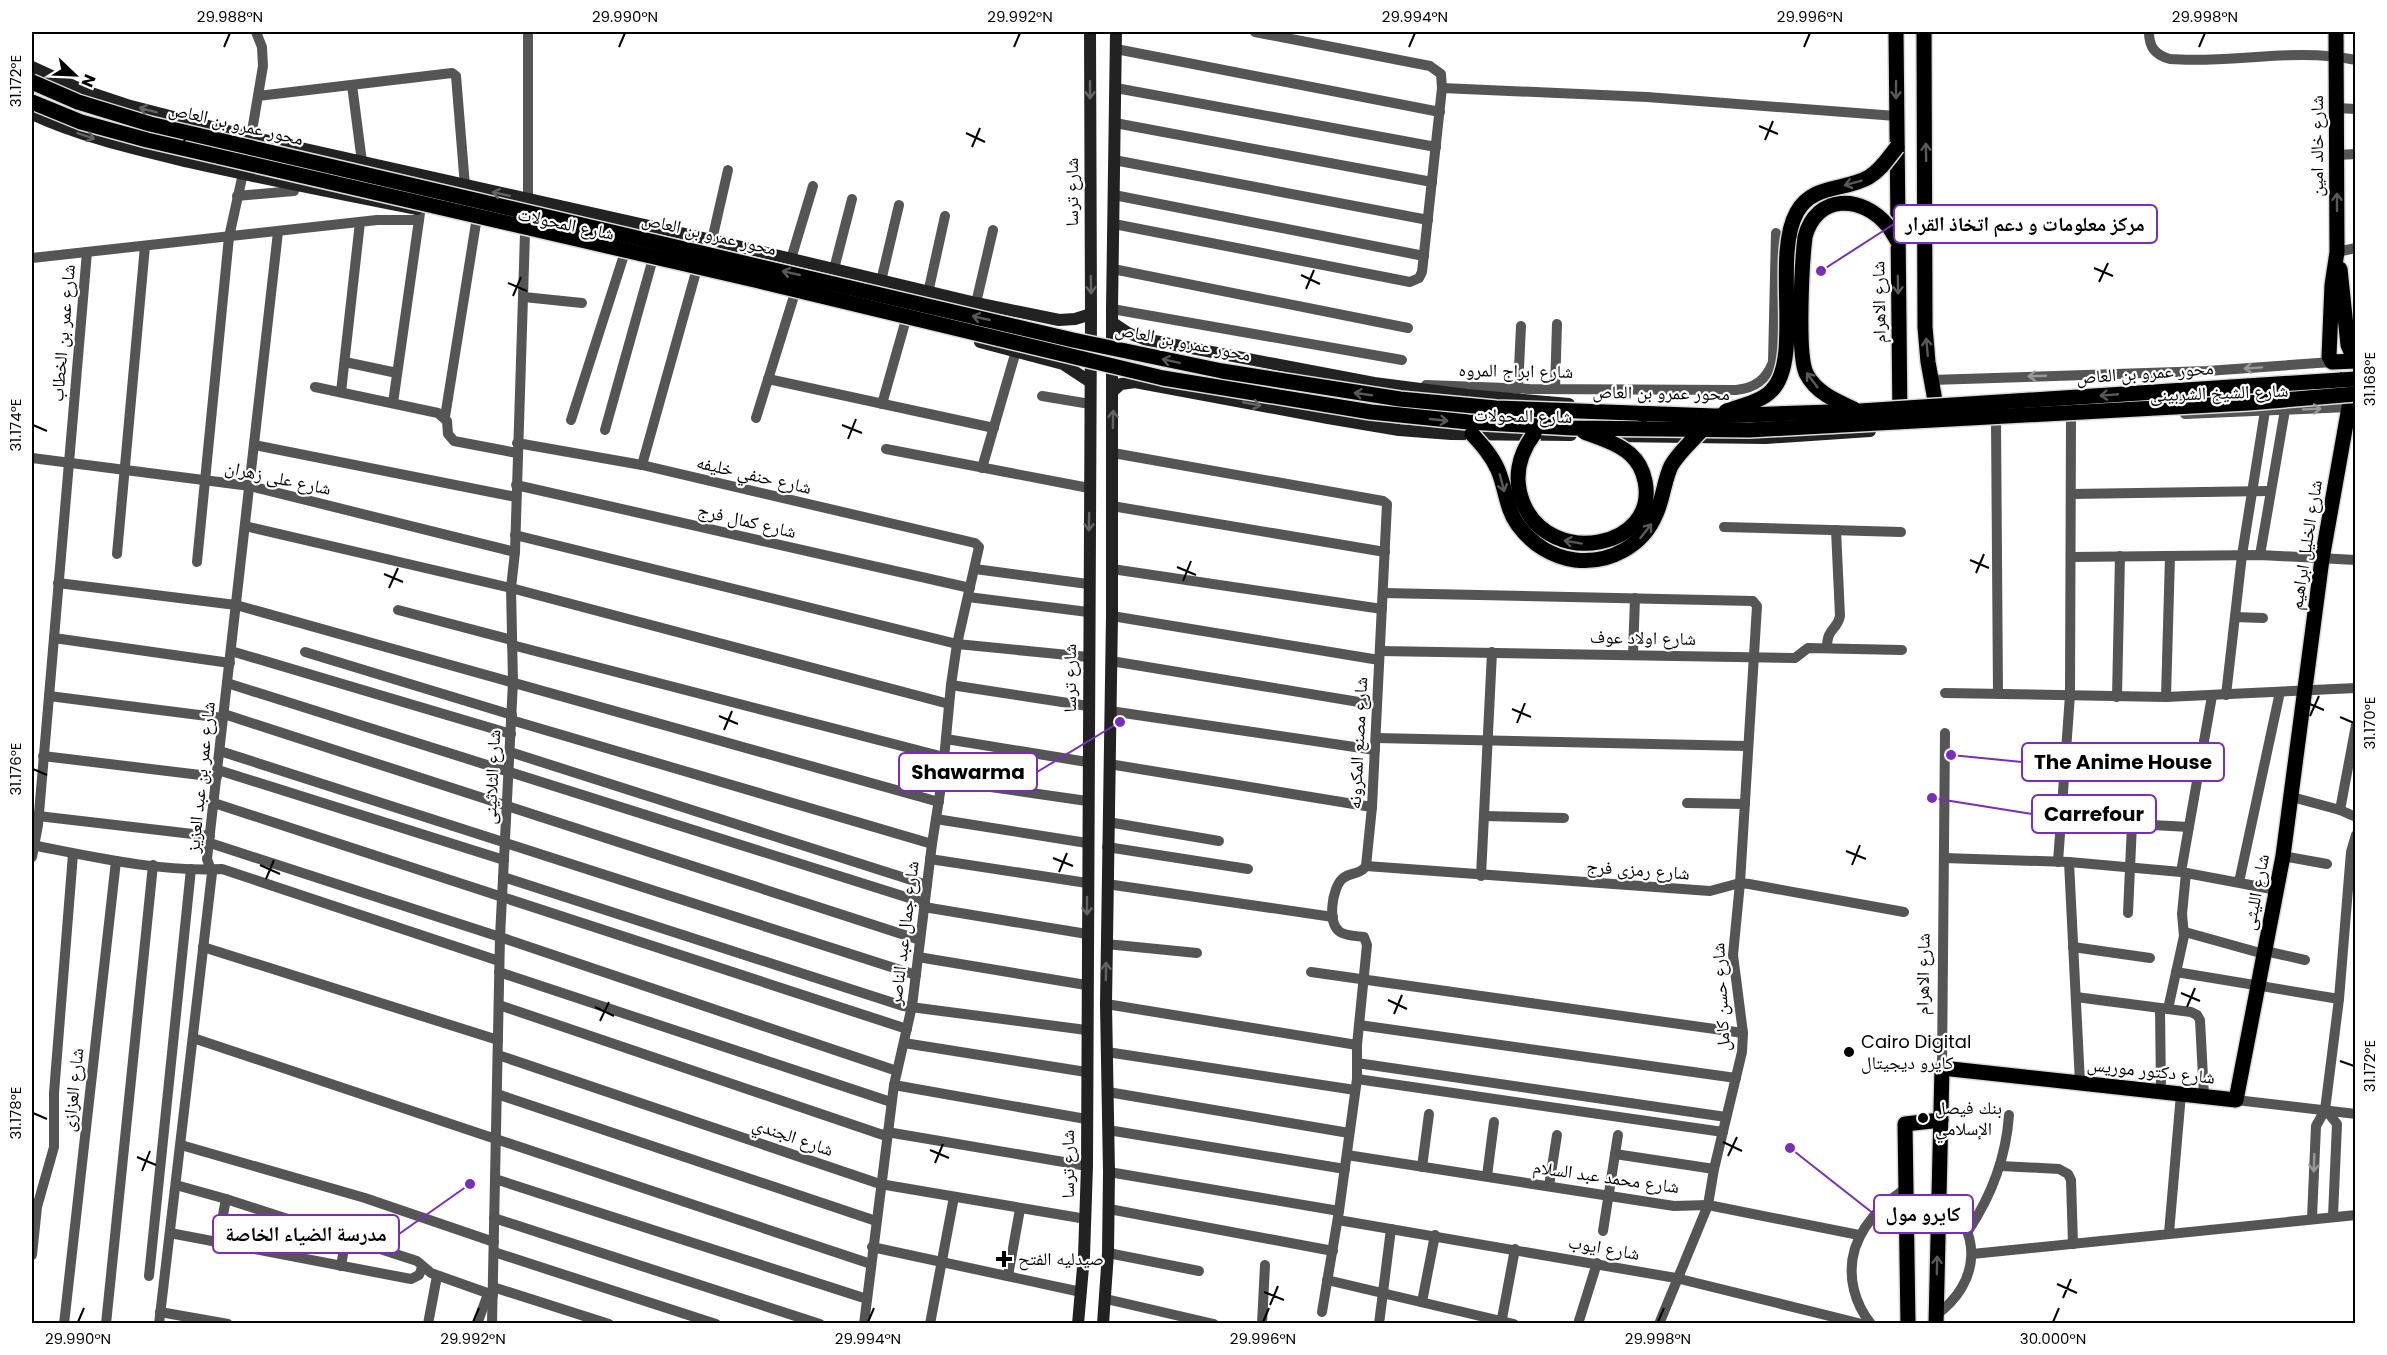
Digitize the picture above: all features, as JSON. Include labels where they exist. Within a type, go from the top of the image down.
[{"type":"main road","name":"شارع الاهرام","points":[[1896,32],[1900,428]]},
{"type":"main road","points":[[1924,32],[1925,327],[1939,426]]},
{"type":"main road","name":"شارع خالد امين","points":[[2332,362],[2329,356],[2332,291],[2337,256],[2336,32]]},
{"type":"main road","name":"محور عمرو بن العاص","points":[[32,82],[78,102],[150,124],[1167,360],[1331,389],[1496,408],[1715,416],[1860,411],[2355,379]]},
{"type":"main road","name":"محور عمرو بن العاص","points":[[32,102],[81,122],[147,140],[770,284],[1163,378],[1371,412],[1468,423],[1573,428],[1772,428],[2266,402],[2353,402]]},
{"type":"main road","points":[[1715,416],[1765,396],[1777,384],[1782,373],[1785,352],[1789,232],[1801,205],[1818,193],[1858,182],[1872,175],[1897,147]]},
{"type":"main road","points":[[1860,411],[1826,395],[1806,373],[1801,343],[1805,237],[1809,225],[1818,212],[1835,204],[1846,202],[1873,213],[1888,227],[1898,242]]},
{"type":"main road","name":"شارع خالد امين","points":[[2337,256],[2349,290],[2349,352],[2355,361]]},
{"type":"main road","name":"شارع الشيخ الشربينى","points":[[2332,362],[2355,361]]},
{"type":"main road","name":"شارع الخليل ابراهيم","points":[[2306,690],[2322,559],[2353,402]]},
{"type":"main road","points":[[1534,434],[1520,460],[1518,480],[1522,499],[1531,517],[1544,531],[1568,542],[1586,544],[1610,539],[1629,527],[1641,513],[1646,495],[1644,476],[1628,453],[1602,439],[1573,428]]},
{"type":"main road","points":[[1472,434],[1491,455],[1499,471],[1510,512],[1525,534],[1546,550],[1565,558],[1584,561],[1616,555],[1640,539],[1656,515],[1673,463],[1704,428]]},
{"type":"main road","name":"شارع الليثى","points":[[2236,1100],[2283,856],[2306,690]]},
{"type":"main road","name":"شارع الاهرام","points":[[1936,1319],[1942,1068]]},
{"type":"main road","name":"شارع دكتور موريس","points":[[1942,1068],[2236,1100]]},
{"type":"main road","points":[[1908,1323],[1905,1124],[1941,1120]]},
{"type":"street","points":[[197,562],[229,237],[251,136],[264,56],[256,32]]},
{"type":"street","points":[[528,32],[528,199]]},
{"type":"street","name":"شارع ترسا","points":[[1078,1323],[1086,1219],[1087,1166],[1090,32]]},
{"type":"street","points":[[1103,1322],[1109,1209],[1106,1004],[1112,616],[1114,390],[1112,309],[1116,32]]},
{"type":"street","points":[[1114,224],[1410,282],[1417,280],[1421,275],[1440,112],[1441,74],[1430,66],[1255,32]]},
{"type":"street","points":[[2149,32],[2149,41],[2155,52],[2170,59],[2306,54],[2336,55],[2355,60]]},
{"type":"street","points":[[1116,49],[1440,112]]},
{"type":"street","name":"شارع المحولات","points":[[32,67],[82,90],[128,105],[400,171],[712,240],[976,303],[1059,320],[1075,319],[1091,314]]},
{"type":"street","points":[[258,96],[454,74],[465,186]]},
{"type":"street","points":[[352,85],[362,162]]},
{"type":"street","points":[[1116,88],[1436,147]]},
{"type":"street","points":[[1442,88],[1647,98],[1896,116]]},
{"type":"street","points":[[2336,108],[2355,109]]},
{"type":"street","name":"شارع المحولات","points":[[32,114],[101,141],[242,174],[394,205],[419,215],[476,223],[624,255],[1016,351],[1073,368],[1089,381]]},
{"type":"street","points":[[1115,123],[1432,182]]},
{"type":"street","points":[[2337,155],[2355,154]]},
{"type":"street","points":[[1114,160],[1428,220]]},
{"type":"street","points":[[712,240],[728,170]]},
{"type":"street","points":[[394,205],[400,171]]},
{"type":"street","points":[[791,259],[813,186]]},
{"type":"street","points":[[237,196],[294,191]]},
{"type":"street","points":[[1114,195],[1424,256]]},
{"type":"street","points":[[834,269],[852,200]]},
{"type":"street","points":[[880,281],[899,205]]},
{"type":"street","points":[[32,258],[400,219],[419,215],[393,403]]},
{"type":"street","points":[[928,292],[945,216]]},
{"type":"street","points":[[341,392],[360,222]]},
{"type":"street","points":[[315,387],[438,413],[445,417],[476,223]]},
{"type":"street","points":[[976,303],[993,230]]},
{"type":"street","name":"شارع عمر بن عبد العزيز","points":[[160,1318],[212,870],[207,859],[278,232]]},
{"type":"street","name":"شارع ابراج المروه","points":[[1404,387],[1422,385],[1518,389],[1736,390],[1754,386],[1769,372],[1773,362],[1776,232]]},
{"type":"street","name":"شارع الثلاثينى","points":[[492,1323],[499,966],[513,682],[511,588],[515,535],[525,233]]},
{"type":"street","points":[[117,554],[145,246]]},
{"type":"street","points":[[2337,256],[2355,248]]},
{"type":"street","name":"شارع عمر بن الخطاب","points":[[32,857],[49,696],[87,252]]},
{"type":"street","points":[[571,420],[624,255]]},
{"type":"street","points":[[605,429],[652,262]]},
{"type":"street","points":[[1113,268],[1408,328]]},
{"type":"street","points":[[642,465],[696,272]]},
{"type":"street","points":[[756,418],[794,296]]},
{"type":"street","points":[[524,297],[582,303]]},
{"type":"street","points":[[1112,309],[1402,360]]},
{"type":"street","points":[[1053,361],[1065,350],[1067,339],[1065,328],[1059,320]]},
{"type":"street","points":[[882,404],[905,323]]},
{"type":"street","name":"شارع المحولات","points":[[1113,323],[1128,333],[1144,339],[1404,387],[1467,395],[1616,408],[1745,410],[1899,402]]},
{"type":"street","points":[[1555,389],[1557,324]]},
{"type":"street","points":[[1518,389],[1521,326]]},
{"type":"street","points":[[1140,382],[1134,370],[1134,357],[1144,339]]},
{"type":"street","points":[[982,468],[1016,351]]},
{"type":"street","points":[[345,362],[397,373]]},
{"type":"street","name":"شارع الشيخ الشربينى","points":[[1931,380],[2206,371],[2332,362]]},
{"type":"street","points":[[768,379],[994,428]]},
{"type":"street","name":"شارع المحولات","points":[[1114,390],[1126,382],[1140,382],[1389,428],[1472,434],[1766,438],[1939,426]]},
{"type":"street","points":[[1042,396],[1090,404]]},
{"type":"street","name":"شارع الشيخ الشربينى","points":[[1939,426],[1996,421],[2285,410],[2353,402]]},
{"type":"street","points":[[2260,555],[2285,410]]},
{"type":"street","points":[[2226,695],[2242,555],[2265,411]]},
{"type":"street","name":"شارع حنفي خليفه","points":[[445,417],[448,434],[454,441],[642,465],[975,543],[980,548]]},
{"type":"street","points":[[2071,418],[2070,695],[2061,820],[2073,947],[2080,1083]]},
{"type":"street","points":[[1996,421],[1998,694]]},
{"type":"street","points":[[254,445],[516,497]]},
{"type":"street","points":[[886,448],[1089,488]]},
{"type":"street","name":"شارع مصنع المكرونه","points":[[1113,453],[1383,501],[1388,507],[1372,807],[1366,866]]},
{"type":"street","name":"شارع على زهران","points":[[32,458],[250,486],[514,552]]},
{"type":"street","name":"شارع كمال فرج","points":[[516,485],[969,593],[1088,612]]},
{"type":"street","points":[[2071,494],[2270,491]]},
{"type":"street","points":[[1112,506],[1385,552]]},
{"type":"street","points":[[245,526],[511,588],[949,704]]},
{"type":"street","points":[[1724,527],[1901,532]]},
{"type":"street","points":[[1827,648],[1829,632],[1837,625],[1840,616],[1836,530]]},
{"type":"street","points":[[515,535],[957,644],[1088,657]]},
{"type":"street","name":"شارع جمال عبد الناصر","points":[[864,1323],[891,1102],[912,1006],[942,780],[957,644],[980,548]]},
{"type":"street","points":[[2071,557],[2260,555],[2355,560]]},
{"type":"street","points":[[2117,697],[2120,556]]},
{"type":"street","points":[[2166,697],[2170,556]]},
{"type":"street","points":[[975,569],[1088,584]]},
{"type":"street","points":[[1112,569],[1382,609]]},
{"type":"street","points":[[58,583],[236,605],[939,802]]},
{"type":"street","points":[[1383,593],[1635,598],[1633,654]]},
{"type":"street","name":"شارع حسن كامل","points":[[1635,598],[1755,602],[1757,606],[1740,883],[1733,955],[1743,1033],[1742,1052],[1714,1169],[1708,1205],[1659,1323]]},
{"type":"street","points":[[398,610],[944,758]]},
{"type":"street","name":"شارع اولاد عوف","points":[[1112,616],[1380,655],[1492,652],[1795,658],[1808,648],[1902,650]]},
{"type":"street","points":[[2235,617],[2263,618]]},
{"type":"street","points":[[54,638],[230,657],[510,734]]},
{"type":"street","points":[[304,652],[932,844]]},
{"type":"street","points":[[1481,876],[1492,652]]},
{"type":"street","points":[[1111,661],[1377,705]]},
{"type":"street","points":[[227,683],[924,905],[1087,934]]},
{"type":"street","points":[[951,685],[1088,706]]},
{"type":"street","points":[[1945,693],[2166,697],[2355,688]]},
{"type":"street","points":[[2239,882],[2280,692]]},
{"type":"street","points":[[49,696],[224,716],[920,940]]},
{"type":"street","points":[[2161,1092],[2164,1008],[2176,972],[2185,932],[2182,914],[2189,827],[2212,696]]},
{"type":"street","points":[[1110,711],[1375,750]]},
{"type":"street","points":[[2340,810],[2355,725]]},
{"type":"street","name":"شارع الاهرام","points":[[1942,1068],[1945,733]]},
{"type":"street","points":[[1376,738],[1747,746]]},
{"type":"street","points":[[946,739],[1087,762]]},
{"type":"street","points":[[220,751],[916,975]]},
{"type":"street","points":[[510,752],[927,885]]},
{"type":"street","points":[[43,756],[217,774],[504,860]]},
{"type":"street","points":[[2066,760],[2198,776]]},
{"type":"street","points":[[1109,764],[1372,807]]},
{"type":"street","points":[[942,780],[1087,801]]},
{"type":"street","points":[[2292,797],[2340,810],[2355,818]]},
{"type":"street","points":[[214,803],[907,1029]]},
{"type":"street","points":[[1687,803],[1745,804]]},
{"type":"street","points":[[38,816],[210,839],[897,1071]]},
{"type":"street","points":[[1484,816],[1564,818]]},
{"type":"street","points":[[936,819],[1087,843]]},
{"type":"street","points":[[2061,820],[2189,827]]},
{"type":"street","points":[[1108,822],[1219,841]]},
{"type":"street","points":[[2128,913],[2132,824]]},
{"type":"street","points":[[2312,1218],[2316,1126],[2325,1110],[2352,904],[2351,852],[2355,835]]},
{"type":"street","points":[[32,845],[116,861],[228,871],[891,1102]]},
{"type":"street","points":[[1107,847],[1248,869]]},
{"type":"street","points":[[32,1255],[37,1207],[54,1148],[54,1093],[73,854]]},
{"type":"street","points":[[2283,856],[2327,864]]},
{"type":"street","points":[[1944,858],[2064,862],[2184,873],[2277,890]]},
{"type":"street","points":[[930,859],[1087,884]]},
{"type":"street","name":"شارع العزازى","points":[[64,1323],[116,861]]},
{"type":"street","points":[[106,1323],[153,865]]},
{"type":"street","points":[[1322,1312],[1333,1251],[1356,1084],[1366,941],[1364,938],[1340,932],[1333,917],[1337,885],[1347,876],[1363,871],[1366,866]]},
{"type":"street","name":"شارع رمزى فرج","points":[[1366,866],[1710,891],[1740,883],[1904,912]]},
{"type":"street","points":[[149,1276],[191,869]]},
{"type":"street","points":[[503,877],[903,1006],[1086,1030]]},
{"type":"street","points":[[1107,884],[1333,917]]},
{"type":"street","points":[[2185,932],[2305,960]]},
{"type":"street","points":[[1107,944],[1197,953]]},
{"type":"street","points":[[203,947],[498,1040]]},
{"type":"street","points":[[2073,947],[2150,958]]},
{"type":"street","points":[[918,957],[1086,985]]},
{"type":"street","points":[[1311,972],[1743,1033]]},
{"type":"street","points":[[2176,972],[2339,999]]},
{"type":"street","points":[[2076,997],[2191,1012],[2199,1017],[2204,1096]]},
{"type":"street","points":[[1106,1004],[1357,1045]]},
{"type":"street","points":[[499,1005],[887,1134],[1087,1166]]},
{"type":"street","points":[[1359,1025],[1736,1078]]},
{"type":"street","points":[[193,1038],[871,1264]]},
{"type":"street","points":[[904,1043],[1086,1072]]},
{"type":"street","points":[[1107,1052],[1723,1132]]},
{"type":"street","name":"شارع الجندي","points":[[498,1055],[880,1184],[1086,1219]]},
{"type":"street","points":[[1357,1063],[1726,1117]]},
{"type":"street","points":[[894,1085],[1086,1119]]},
{"type":"street","points":[[1108,1092],[1349,1134]]},
{"type":"street","points":[[497,1094],[876,1221]]},
{"type":"street","points":[[2169,1233],[2181,1094]]},
{"type":"street","name":"شارع دكتور موريس","points":[[2236,1100],[2355,1114]]},
{"type":"street","points":[[2325,1110],[2337,1124],[2333,1216]]},
{"type":"street","points":[[1422,1167],[1429,1114]]},
{"type":"street","points":[[1968,1231],[1990,1193],[2001,1166],[2010,1114]]},
{"type":"street","points":[[1487,1176],[1494,1122]]},
{"type":"street","points":[[1108,1130],[1345,1169]]},
{"type":"street","points":[[1550,1186],[1557,1135]]},
{"type":"street","points":[[1603,1231],[1618,1135]]},
{"type":"street","points":[[181,1145],[365,1198],[494,1247],[716,1323]]},
{"type":"street","points":[[1615,1154],[1714,1169]]},
{"type":"street","name":"شارع محمد عبد السلام","points":[[1347,1155],[1674,1206],[1708,1205],[1859,1235]]},
{"type":"street","points":[[2001,1166],[2059,1169],[2068,1174],[2073,1244]]},
{"type":"street","name":"شارع ايوب","points":[[1109,1172],[1338,1216],[1391,1229],[1676,1278],[1862,1323]]},
{"type":"street","points":[[495,1179],[867,1299]]},
{"type":"street","points":[[176,1185],[346,1237],[417,1262],[422,1268],[437,1276],[609,1323]]},
{"type":"street","points":[[1871,1323],[1855,1296],[1852,1281],[1854,1250],[1859,1235],[1876,1212],[1906,1188]]},
{"type":"street","points":[[1936,1319],[1958,1296],[1970,1269],[1972,1254],[1968,1231],[1956,1211],[1939,1196]]},
{"type":"street","points":[[930,1323],[954,1197]]},
{"type":"street","points":[[218,1242],[226,1199]]},
{"type":"street","points":[[1008,1276],[1020,1209]]},
{"type":"street","points":[[1109,1209],[1333,1251]]},
{"type":"street","points":[[1972,1254],[2355,1215]]},
{"type":"street","points":[[494,1218],[820,1323]]},
{"type":"street","points":[[1379,1323],[1391,1229]]},
{"type":"street","points":[[170,1233],[411,1279],[419,1275],[422,1268]]},
{"type":"street","points":[[1422,1302],[1435,1235]]},
{"type":"street","points":[[341,1266],[346,1237]]},
{"type":"street","points":[[873,1247],[1081,1292]]},
{"type":"street","points":[[1501,1322],[1515,1249]]},
{"type":"street","points":[[1108,1253],[1199,1272]]},
{"type":"street","points":[[1578,1323],[1597,1263]]},
{"type":"street","points":[[1262,1323],[1265,1265]]},
{"type":"street","points":[[428,1323],[437,1276]]},
{"type":"street","points":[[1327,1280],[1501,1322],[1514,1323]]},
{"type":"street","points":[[477,1323],[491,1292]]},
{"type":"street","points":[[1106,1299],[1166,1318],[1214,1323]]},
{"type":"street","points":[[160,1318],[228,1323]]},
{"type":"place","name":"مركز معلومات و دعم اتخاذ القرار","points":[[1821,271]]},
{"type":"place","name":"Shawarma","points":[[1120,722]]},
{"type":"place","name":"The Anime House","points":[[1951,755]]},
{"type":"place","name":"Carrefour","points":[[1932,798]]},
{"type":"place","name":"Cairo Digital كايرو ديجيتال","points":[[1849,1052]]},
{"type":"place","name":"بنك فيصل الإسلامي","points":[[1923,1118]]},
{"type":"place","name":"كايرو مول","points":[[1790,1148]]},
{"type":"place","name":"مدرسة الضياء الخاصة","points":[[470,1184]]},
{"type":"place","name":"صيدليه الفتح","points":[[1004,1259]]}]
